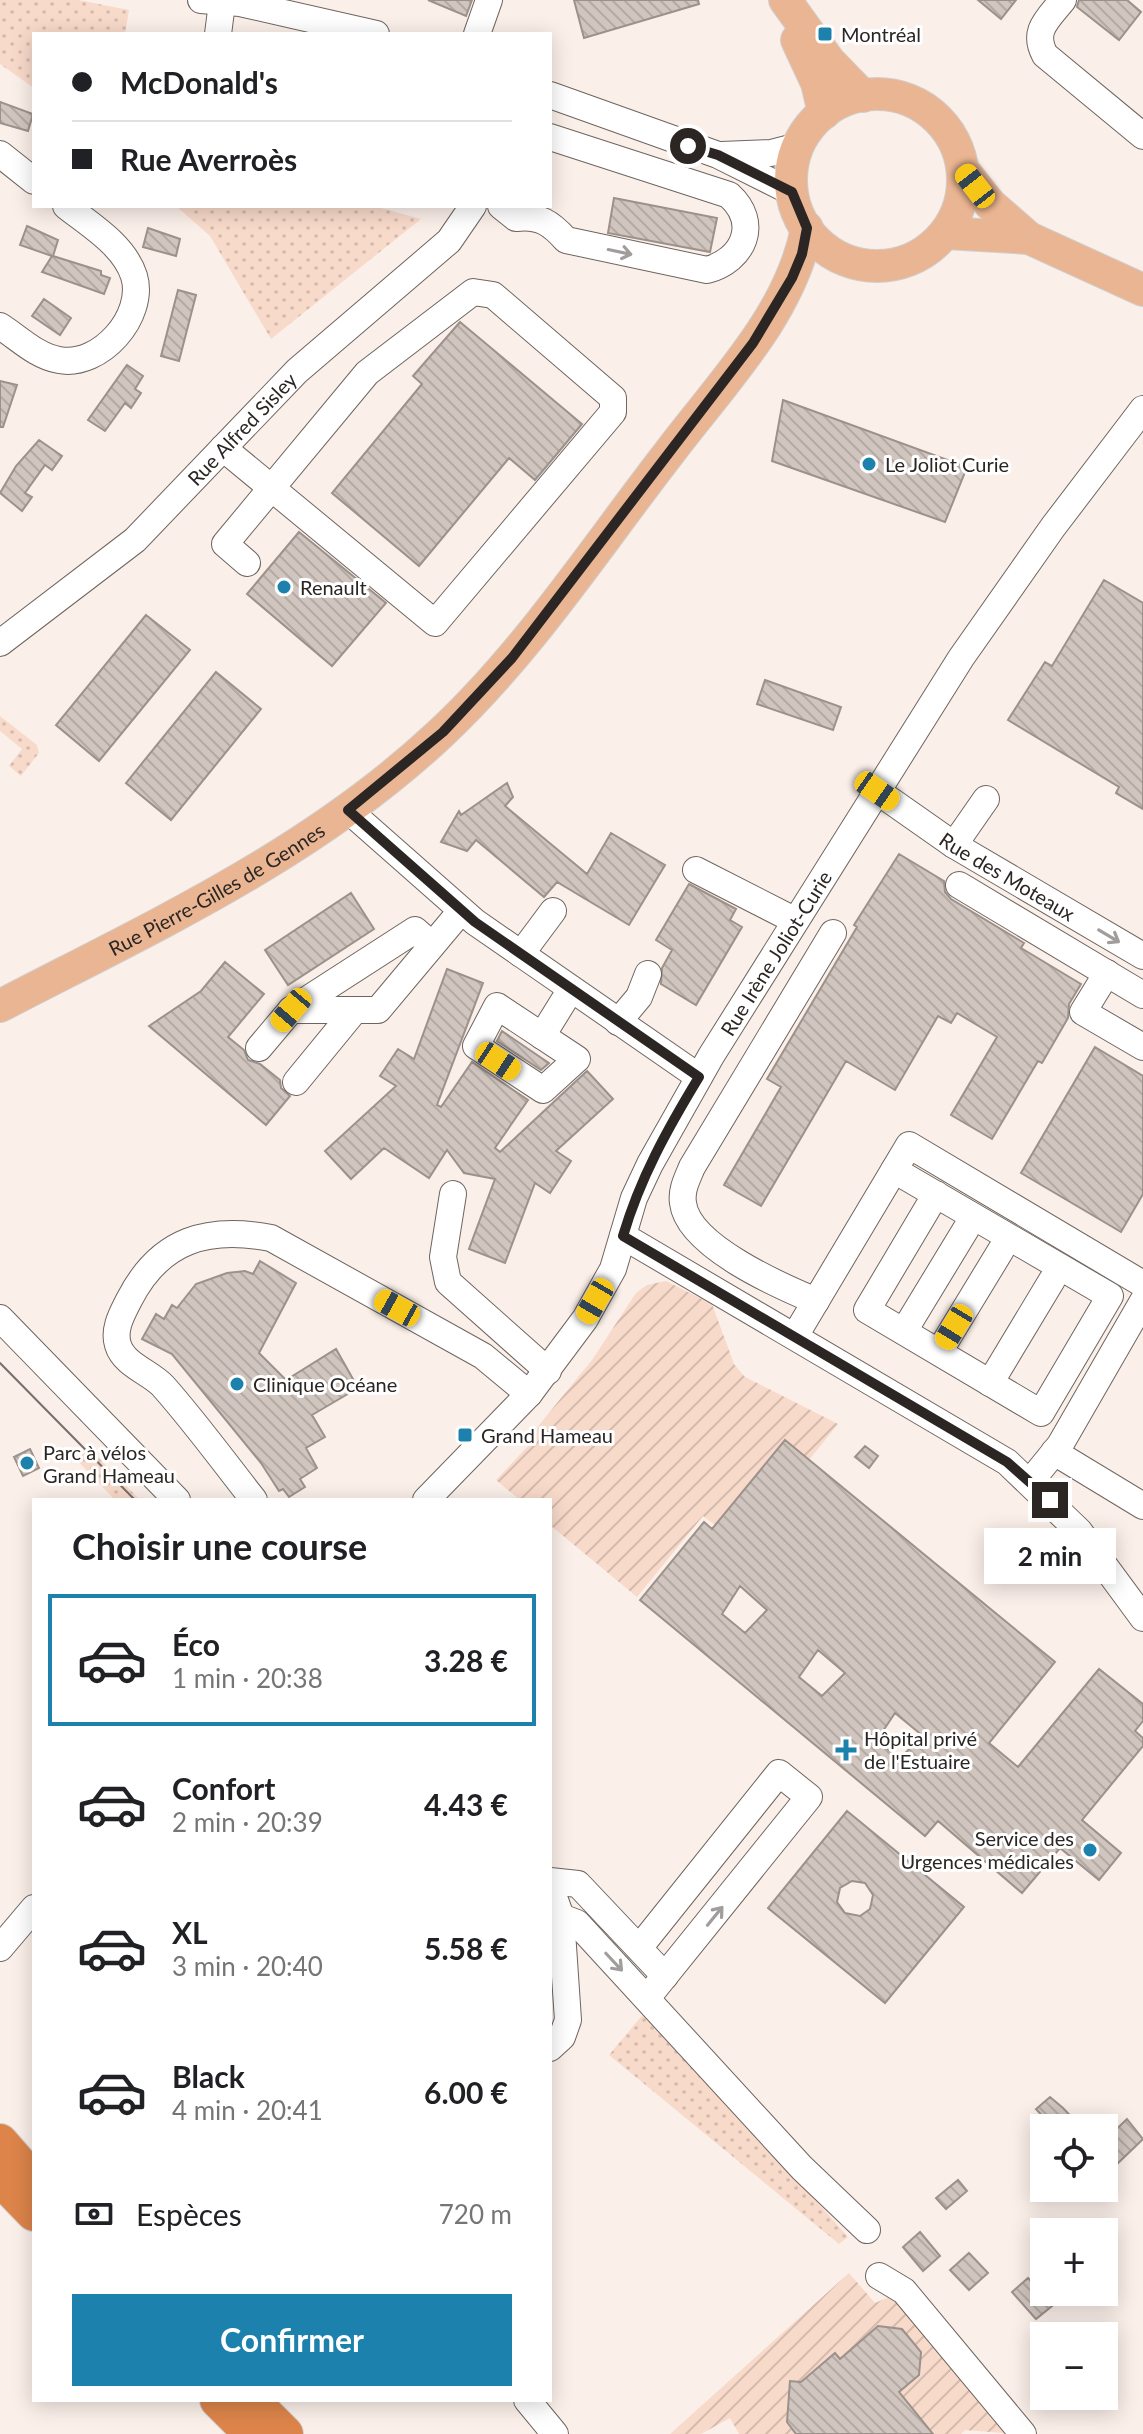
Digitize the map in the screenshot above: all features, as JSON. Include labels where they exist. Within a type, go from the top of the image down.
[{"type":"highway","points":[[0,2142],[32,2179]]},
{"type":"highway","points":[[0,2178],[32,2211]]},
{"type":"highway","points":[[220,2402],[252,2434]]},
{"type":"highway","points":[[253,2402],[285,2434]]},
{"type":"main road","points":[[783,0],[829,61],[863,96]]},
{"type":"main road","points":[[783,0],[817,83],[824,113]]},
{"type":"main road","points":[[963,170],[960,203],[946,233],[917,257],[880,266],[843,259],[826,249],[807,228],[792,192],[791,176],[798,146],[824,113],[863,96],[902,98],[936,118],[953,142],[963,170],[990,204],[1029,238],[1143,290]]},
{"type":"main road","name":"Rue Pierre-Gilles de Gennes","points":[[0,1006],[238,882],[301,844],[348,810],[443,732],[512,658],[753,343],[792,278],[807,228]]},
{"type":"main road","points":[[946,233],[1029,238]]},
{"type":"main road","name":"Rue Pierre-Gilles de Gennes","points":[[753,343],[823,272],[843,259]]},
{"type":"street","points":[[478,32],[489,0]]},
{"type":"street","points":[[1063,0],[1039,30],[1037,41],[1045,55],[1143,136]]},
{"type":"street","points":[[218,32],[212,2],[325,10],[372,32]]},
{"type":"street","points":[[552,96],[718,155],[792,192]]},
{"type":"street","points":[[596,151],[609,117]]},
{"type":"street","points":[[508,212],[533,216],[554,226],[566,240],[707,270],[730,261],[744,241],[747,226],[740,205],[729,195],[552,138]]},
{"type":"street","points":[[718,155],[771,153],[798,146]]},
{"type":"street","points":[[0,154],[32,179]]},
{"type":"street","points":[[0,326],[42,354],[61,360],[79,359],[103,348],[122,330],[132,311],[135,284],[125,258],[109,240],[69,208]]},
{"type":"street","name":"Rue Alfred Sisley","points":[[0,643],[135,540],[297,371],[449,241],[472,208]]},
{"type":"street","points":[[223,448],[271,488],[435,623],[613,412],[613,398],[493,295],[473,292],[367,373],[271,488],[225,544],[247,563]]},
{"type":"street","name":"Rue Irène Joliot-Curie","points":[[428,1498],[548,1371],[605,1284],[634,1198],[650,1164],[794,920],[969,646],[1053,527],[1143,409]]},
{"type":"street","name":"Rue des Moteaux","points":[[877,791],[954,845],[1143,956]]},
{"type":"street","points":[[954,845],[986,799]]},
{"type":"street","points":[[348,810],[461,911],[699,1077]]},
{"type":"street","points":[[696,870],[794,920]]},
{"type":"street","points":[[959,885],[1143,995]]},
{"type":"street","points":[[1047,937],[1064,909]]},
{"type":"street","points":[[291,1010],[378,1010],[461,911]]},
{"type":"street","points":[[521,954],[553,911]]},
{"type":"street","points":[[259,1048],[291,1010],[415,930],[432,945]]},
{"type":"street","points":[[816,1301],[784,1288],[709,1243],[690,1225],[683,1205],[683,1188],[692,1167],[833,933]]},
{"type":"street","points":[[1107,973],[1083,1012],[1143,1047]]},
{"type":"street","points":[[618,1022],[639,997],[648,974]]},
{"type":"street","points":[[542,1036],[571,989]]},
{"type":"street","points":[[296,1082],[355,1010]]},
{"type":"street","points":[[795,1336],[909,1145],[1143,1284]]},
{"type":"street","points":[[894,1170],[936,1194],[1110,1296],[1041,1413],[867,1310],[936,1194]]},
{"type":"street","points":[[453,1194],[443,1257],[448,1282],[548,1371]]},
{"type":"street","points":[[904,1331],[966,1229]]},
{"type":"street","points":[[252,1498],[160,1383],[125,1357],[118,1345],[117,1324],[140,1278],[173,1248],[203,1235],[237,1232],[273,1239],[483,1356],[529,1394]]},
{"type":"street","points":[[623,1236],[1007,1462],[1102,1558],[1143,1618]]},
{"type":"street","points":[[939,1352],[1001,1250]]},
{"type":"street","points":[[990,1383],[1052,1280]]},
{"type":"street","points":[[1030,1482],[1054,1452],[1143,1301]]},
{"type":"street","points":[[0,1318],[175,1498]]},
{"type":"street","points":[[1054,1452],[1143,1506]]},
{"type":"street","points":[[639,1948],[779,1773],[809,1797],[647,1998]]},
{"type":"street","points":[[552,1883],[578,1884],[665,1976]]},
{"type":"street","points":[[552,1887],[569,1920],[647,1998],[802,2168],[867,2230]]},
{"type":"street","points":[[569,1920],[598,1903]]},
{"type":"street","points":[[0,1948],[32,1910]]},
{"type":"street","points":[[552,2046],[562,2037],[568,2020],[569,1920]]},
{"type":"street","points":[[879,2276],[904,2291],[1023,2434]]},
{"type":"street","points":[[529,2402],[555,2434]]},
{"type":"shaded area","points":[[0,0],[78,0],[129,10],[125,32],[32,32],[32,87],[0,64]]},
{"type":"shaded area","points":[[178,208],[381,208],[421,219],[271,339],[210,236]]},
{"type":"shaded area","points":[[0,716],[37,745],[39,753],[21,776],[9,766],[22,749],[0,731]]},
{"type":"shaded area","points":[[666,1281],[712,1304],[734,1364],[745,1377],[838,1424],[809,1460],[715,1525],[703,1516],[637,1597],[552,1527],[552,1498],[518,1498],[496,1480],[529,1445],[539,1425],[592,1360],[636,1293],[647,1285]]},
{"type":"shaded area","points":[[90,1449],[138,1498],[113,1498],[76,1459]]},
{"type":"shaded area","points":[[645,2012],[653,2016],[848,2237],[839,2244],[609,2055]]},
{"type":"shaded area","points":[[849,2273],[875,2303],[891,2296],[1015,2434],[965,2430],[961,2434],[934,2434],[899,2392],[919,2375],[921,2351],[902,2329],[878,2327],[840,2359],[834,2353],[801,2382],[790,2381],[787,2422],[796,2434],[739,2434],[730,2418],[701,2434],[670,2434]]},
{"type":"building","points":[[428,0],[472,0],[466,16]]},
{"type":"building","points":[[574,0],[698,0],[699,4],[584,38]]},
{"type":"building","points":[[978,0],[1016,0],[1001,19]]},
{"type":"building","points":[[1079,0],[1127,0],[1141,12],[1119,40],[1077,7]]},
{"type":"building","points":[[0,102],[32,114],[28,131],[0,123]]},
{"type":"building","points":[[614,198],[717,218],[710,252],[608,233]]},
{"type":"building","points":[[27,226],[58,240],[53,256],[101,271],[101,275],[110,278],[104,294],[42,272],[52,256],[20,245]]},
{"type":"building","points":[[148,228],[180,239],[176,256],[143,247]]},
{"type":"building","points":[[178,290],[196,295],[179,361],[161,356]]},
{"type":"building","points":[[44,299],[71,318],[60,335],[32,316]]},
{"type":"building","points":[[460,322],[582,424],[535,480],[509,458],[419,566],[332,493],[422,384],[413,376]]},
{"type":"building","points":[[127,365],[143,376],[135,389],[141,393],[131,408],[125,403],[105,431],[88,420]]},
{"type":"building","points":[[0,381],[17,385],[3,427],[0,427]]},
{"type":"building","name":"Le Joliot Curie","points":[[783,400],[967,467],[945,522],[772,461]]},
{"type":"building","points":[[39,440],[62,456],[52,470],[45,465],[25,493],[32,497],[22,511],[0,493],[16,466]]},
{"type":"building","points":[[299,532],[386,603],[332,666],[247,594]]},
{"type":"building","points":[[1104,580],[1143,603],[1143,809],[1116,793],[1119,787],[1008,720],[1045,662],[1052,666]]},
{"type":"building","points":[[146,615],[190,650],[99,761],[56,725]]},
{"type":"building","points":[[216,672],[261,709],[171,820],[126,783]]},
{"type":"building","points":[[765,680],[841,707],[833,730],[757,704]]},
{"type":"building","points":[[507,783],[513,797],[505,806],[587,874],[611,833],[665,865],[629,925],[557,882],[544,897],[476,840],[467,851],[441,842],[459,811],[461,815]]},
{"type":"building","points":[[899,854],[944,881],[945,892],[951,899],[1024,943],[1021,948],[1081,984],[1069,1004],[1068,1018],[1042,1063],[1038,1061],[992,1139],[951,1115],[997,1037],[957,1013],[951,1023],[938,1016],[895,1090],[846,1061],[761,1206],[724,1185],[781,1087],[767,1079],[857,927],[854,925]]},
{"type":"building","points":[[689,884],[736,909],[730,920],[742,927],[696,1005],[661,984],[662,968],[672,950],[656,940]]},
{"type":"building","points":[[351,893],[374,929],[288,985],[265,950]]},
{"type":"building","points":[[225,962],[264,994],[228,1037],[244,1050],[248,1060],[260,1064],[280,1080],[281,1088],[290,1096],[266,1125],[149,1026],[201,991]]},
{"type":"building","points":[[447,969],[483,983],[437,1105],[441,1107],[472,1062],[528,1100],[495,1148],[500,1152],[587,1071],[613,1099],[556,1151],[571,1161],[550,1193],[535,1183],[505,1263],[469,1249],[495,1179],[464,1173],[447,1150],[429,1178],[384,1148],[351,1179],[325,1151],[396,1086],[380,1076],[398,1049],[414,1059]]},
{"type":"building","points":[[502,1031],[549,1063],[541,1070],[497,1041]]},
{"type":"building","points":[[1095,1047],[1143,1076],[1143,1194],[1121,1232],[1021,1173]]},
{"type":"building","name":"Clinique Océane","points":[[260,1261],[296,1283],[259,1353],[286,1380],[336,1349],[358,1388],[312,1415],[325,1437],[306,1448],[317,1468],[300,1479],[305,1487],[289,1497],[283,1489],[279,1491],[261,1463],[172,1354],[142,1339],[156,1314],[164,1319],[172,1305],[177,1308],[196,1284],[227,1273],[245,1271],[253,1274]]},
{"type":"building","points":[[785,1440],[1055,1662],[989,1743],[1018,1767],[1099,1669],[1143,1704],[1143,1721],[1135,1731],[1143,1738],[1143,1746],[1082,1820],[1121,1853],[1099,1880],[1060,1848],[1022,1893],[938,1821],[925,1836],[640,1600],[704,1522],[712,1529]],"holes":[[[740,1586],[767,1610],[745,1633],[722,1614]],[[818,1650],[845,1673],[822,1696],[799,1677]],[[895,1713],[923,1736],[899,1759],[877,1740]]]},
{"type":"building","points":[[865,1446],[878,1456],[869,1468],[855,1457]]},
{"type":"building","name":"Parc à vélos Grand Hameau","points":[[30,1449],[39,1468],[23,1476],[14,1457]]},
{"type":"building","points":[[847,1811],[964,1907],[885,2003],[768,1908]],"holes":[[[852,1881],[865,1883],[873,1895],[870,1909],[860,1916],[845,1913],[837,1902],[840,1888]]]},
{"type":"building","points":[[1050,2097],[1069,2114],[1040,2114],[1036,2109]]},
{"type":"building","points":[[1127,2119],[1143,2139],[1118,2163],[1118,2128]]},
{"type":"building","points":[[958,2180],[967,2191],[946,2209],[936,2198]]},
{"type":"building","points":[[920,2232],[940,2256],[923,2271],[903,2247]]},
{"type":"building","points":[[969,2253],[988,2273],[969,2290],[950,2270]]},
{"type":"building","points":[[1028,2278],[1030,2306],[1052,2306],[1036,2319],[1012,2292]]},
{"type":"building","points":[[878,2326],[902,2329],[921,2352],[919,2375],[899,2392],[933,2434],[796,2434],[787,2422],[790,2381],[801,2382],[835,2353],[840,2359]]},
{"type":"tram line","points":[[0,1363],[133,1498]]},
{"type":"place","name":"Montréal","points":[[825,34]]},
{"type":"place","name":"Le Joliot Curie","points":[[869,464]]},
{"type":"place","name":"Renault","points":[[284,587]]},
{"type":"place","name":"Clinique Océane","points":[[237,1384]]},
{"type":"place","name":"Grand Hameau","points":[[465,1435]]},
{"type":"place","name":"Parc à vélos Grand Hameau","points":[[27,1463]]},
{"type":"place","name":"Hôpital privé de l'Estuaire","points":[[846,1750]]},
{"type":"place","name":"Service des Urgences médicales","points":[[1090,1850]]},
{"type":"route","points":[[688,146],[718,155],[792,192],[796,208],[807,228],[802,254],[792,278],[753,343],[512,658],[443,732],[348,810],[475,922],[699,1077],[650,1164],[634,1198],[623,1236],[1007,1462],[1050,1500]]}]
